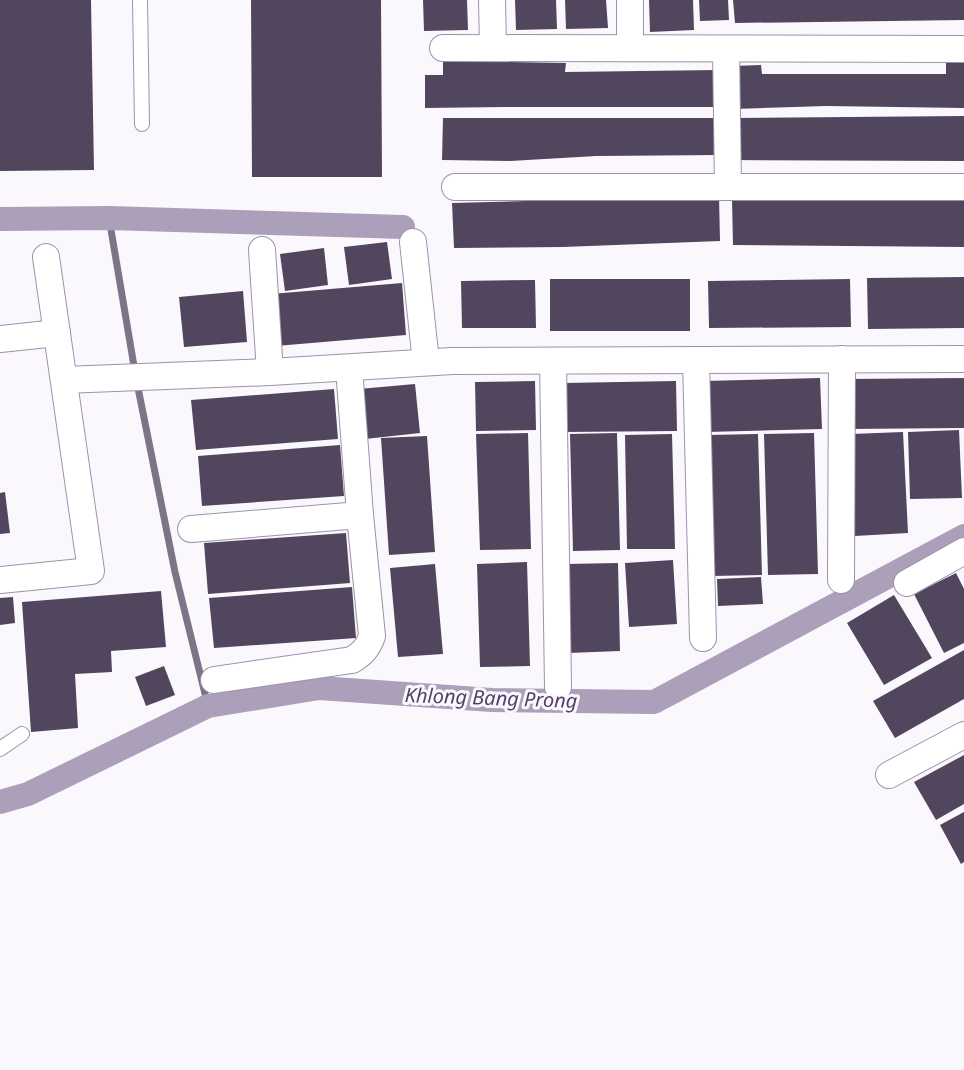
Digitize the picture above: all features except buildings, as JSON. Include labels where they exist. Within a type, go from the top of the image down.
[{"type":"street","points":[[492,0],[493,48]]},
{"type":"street","points":[[630,0],[630,48]]},
{"type":"street","points":[[443,48],[964,50]]},
{"type":"street","points":[[726,48],[728,187]]},
{"type":"street","points":[[455,187],[964,187]]},
{"type":"street","points":[[413,242],[426,362]]},
{"type":"street","points":[[262,250],[270,372]]},
{"type":"street","points":[[0,580],[91,571],[46,257]]},
{"type":"street","points":[[0,339],[57,333]]},
{"type":"street","points":[[841,580],[842,359]]},
{"type":"street","points":[[64,380],[270,372],[426,362],[964,359]]},
{"type":"street","points":[[696,360],[703,638]]},
{"type":"street","points":[[553,361],[558,687]]},
{"type":"street","points":[[214,680],[352,660],[365,650],[372,636],[349,368]]},
{"type":"street","points":[[191,529],[360,515]]},
{"type":"street","points":[[907,583],[964,551]]},
{"type":"street","points":[[889,775],[964,735]]},
{"type":"lane","points":[[140,0],[142,124]]},
{"type":"lane","points":[[0,749],[22,734]]},
{"type":"waterway","points":[[109,218],[135,372]]},
{"type":"waterway","points":[[0,219],[109,218],[403,227]]},
{"type":"waterway","points":[[137,383],[175,572],[208,706]]},
{"type":"waterway","name":"Khlong Bang Prong","points":[[0,802],[28,794],[208,706],[319,688],[492,700],[654,702],[964,536]]}]
